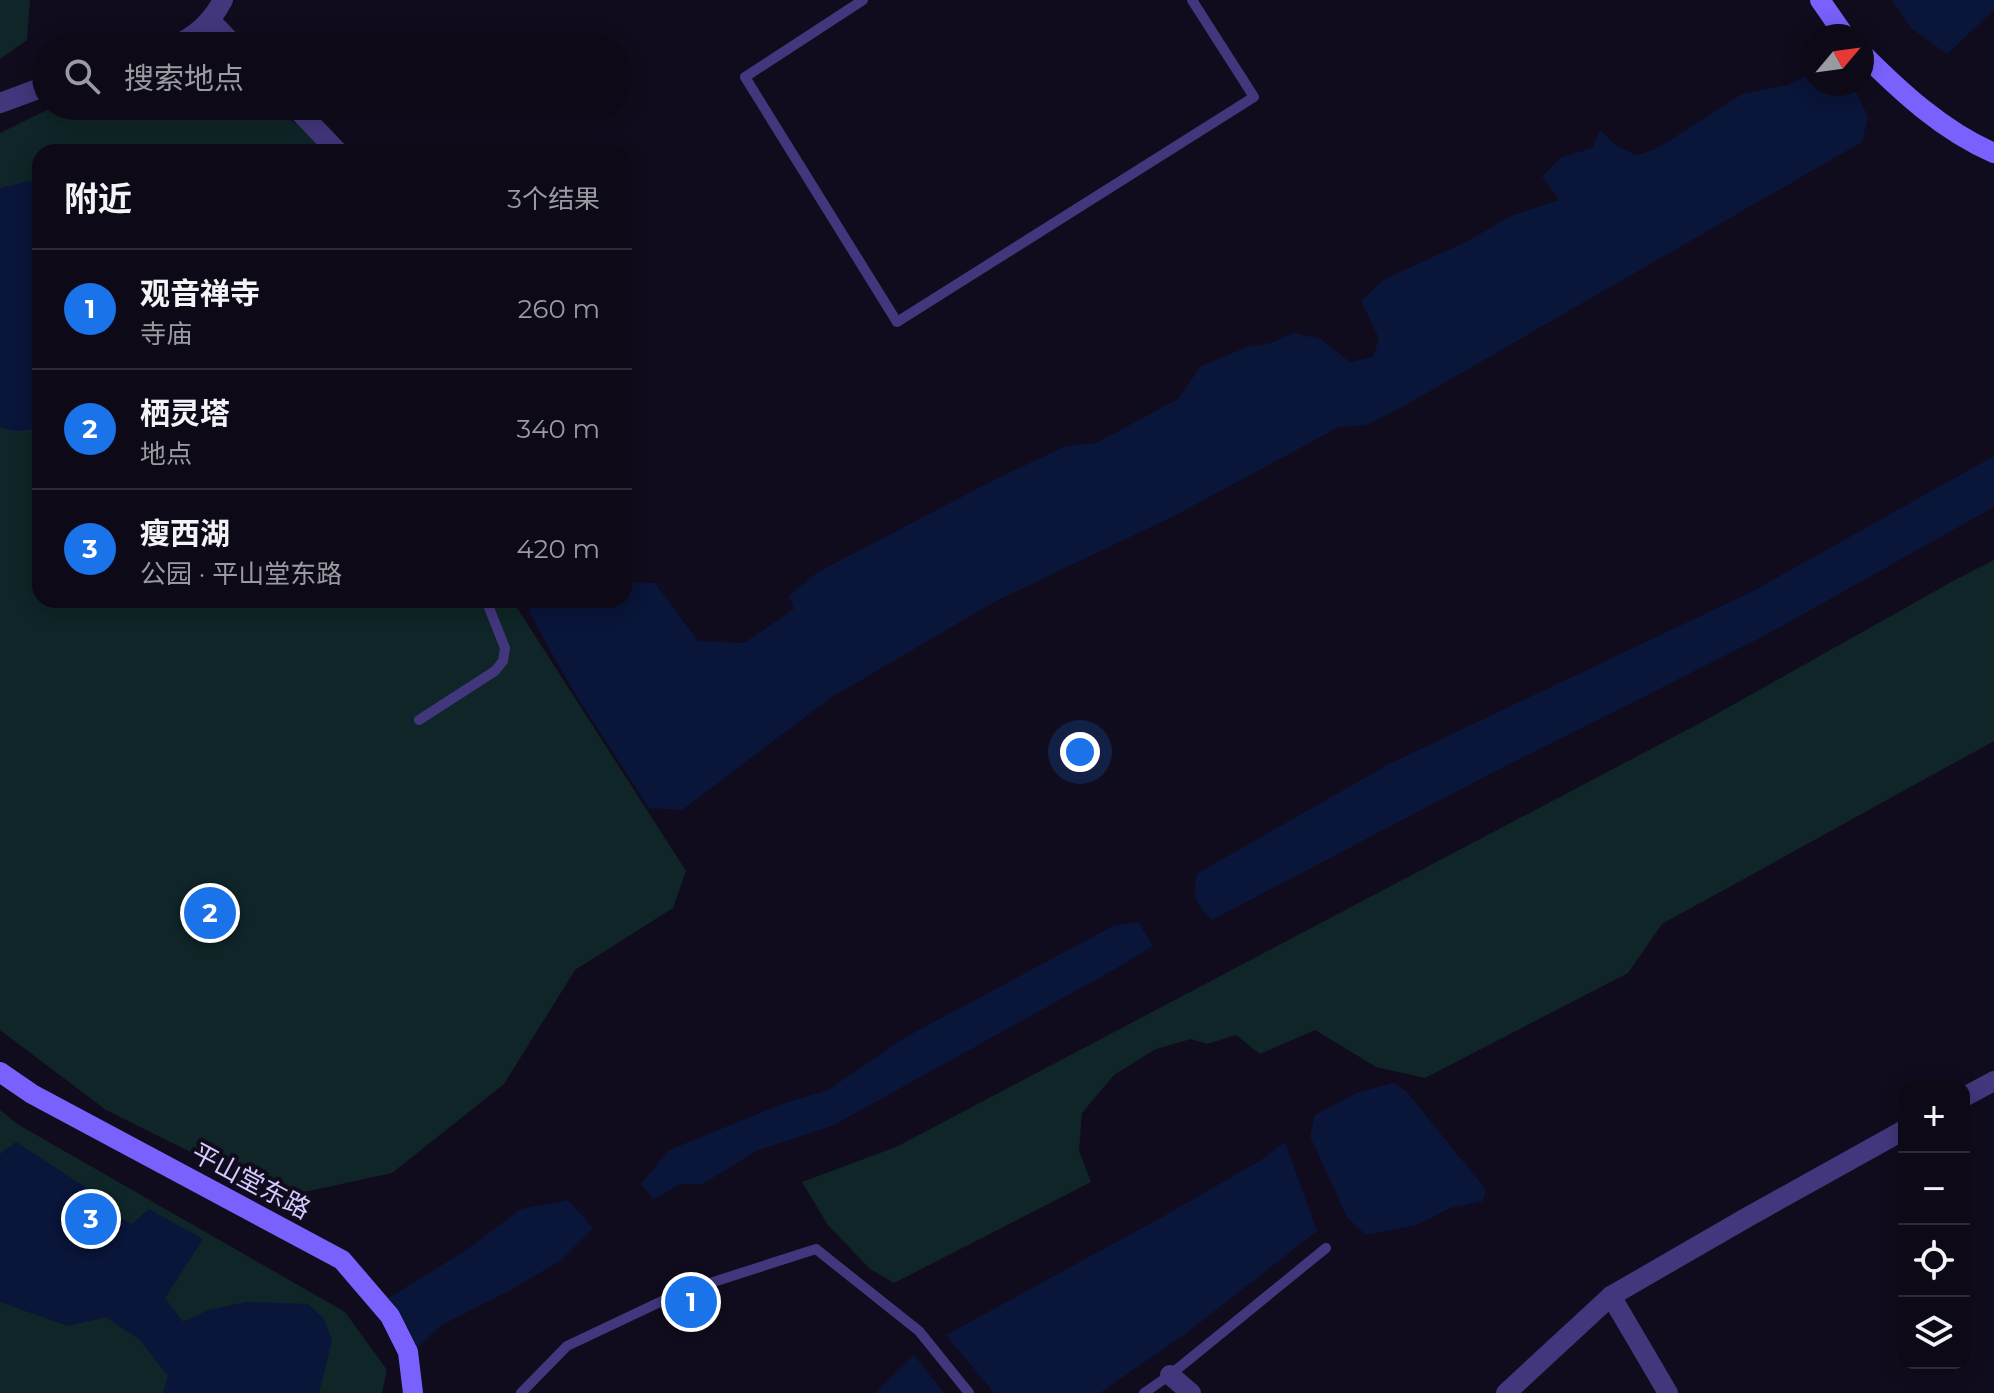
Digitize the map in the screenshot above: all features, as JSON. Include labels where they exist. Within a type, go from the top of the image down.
[{"type":"street","points":[[197,32],[223,0]]},
{"type":"street","points":[[1820,0],[1837,24]]},
{"type":"street","points":[[210,20],[222,32]]},
{"type":"street","points":[[1874,65],[1902,93],[1969,142],[1994,153]]},
{"type":"street","points":[[0,103],[32,91]]},
{"type":"street","points":[[307,120],[330,144]]},
{"type":"street","name":"平山堂东路","points":[[0,1072],[32,1094],[342,1260],[390,1316],[408,1352],[413,1393]]},
{"type":"street","points":[[1970,1094],[1994,1081]]},
{"type":"street","points":[[1509,1392],[1611,1296],[1898,1133]]},
{"type":"street","points":[[1611,1296],[1668,1393]]},
{"type":"street","points":[[1170,1375],[1191,1393]]},
{"type":"lane","points":[[863,0],[745,77],[897,322],[1254,97],[1192,0]]},
{"type":"lane","points":[[419,720],[495,671],[503,661],[505,648],[489,608]]},
{"type":"lane","points":[[1144,1393],[1326,1248]]},
{"type":"lane","points":[[521,1393],[567,1346],[679,1293],[816,1249],[919,1331],[969,1393]]},
{"type":"green space","points":[[0,0],[30,0],[27,40],[0,59]]},
{"type":"green space","points":[[32,117],[32,120],[291,120],[329,144],[32,144],[32,608],[517,608],[686,871],[673,908],[575,970],[504,1084],[392,1173],[281,1197],[106,1110],[0,1030],[0,133]]},
{"type":"green space","points":[[1994,560],[1994,741],[1662,924],[1628,973],[1425,1078],[1376,1067],[1315,1030],[1260,1054],[1236,1035],[1207,1044],[1191,1039],[1156,1049],[1114,1075],[1082,1113],[1079,1151],[1091,1182],[894,1283],[870,1269],[828,1225],[802,1182],[896,1147],[1704,721]]},
{"type":"green space","points":[[0,1110],[19,1125],[345,1312],[387,1370],[382,1393],[0,1393]]},
{"type":"water","points":[[1892,0],[1994,0],[1994,10],[1947,54],[1912,29]]},
{"type":"water","points":[[1802,78],[1802,96],[1858,96],[1868,117],[1862,142],[1397,410],[1366,425],[1339,427],[1174,516],[994,602],[829,699],[682,810],[649,808],[572,689],[529,612],[530,608],[632,608],[632,582],[655,583],[698,641],[744,643],[794,609],[789,596],[818,572],[994,480],[1066,446],[1096,443],[1178,399],[1201,366],[1293,333],[1321,339],[1350,362],[1373,357],[1379,339],[1361,301],[1383,280],[1472,239],[1510,216],[1559,200],[1542,177],[1560,158],[1592,148],[1600,130],[1617,146],[1636,155],[1656,149],[1742,94],[1788,85]]},
{"type":"water","points":[[32,181],[32,429],[25,431],[0,427],[0,188]]},
{"type":"water","points":[[1994,456],[1994,507],[1764,636],[1490,774],[1212,920],[1198,903],[1195,887],[1198,873],[1391,763],[1753,591]]},
{"type":"water","points":[[1138,922],[1153,946],[832,1126],[756,1151],[703,1184],[680,1184],[654,1200],[641,1184],[669,1150],[785,1103],[828,1090],[904,1038],[1113,926]]},
{"type":"water","points":[[1394,1083],[1407,1092],[1486,1190],[1483,1201],[1450,1208],[1417,1225],[1366,1235],[1347,1217],[1310,1136],[1315,1115],[1358,1092]]},
{"type":"water","points":[[16,1142],[96,1194],[92,1204],[132,1224],[149,1209],[203,1239],[165,1298],[183,1322],[208,1310],[247,1302],[308,1304],[324,1319],[332,1340],[319,1393],[163,1393],[168,1376],[140,1340],[106,1317],[68,1326],[0,1302],[0,1154]]},
{"type":"water","points":[[1285,1142],[1317,1231],[1189,1331],[1100,1393],[994,1393],[946,1335],[1164,1216],[1261,1160]]},
{"type":"water","points":[[568,1200],[593,1228],[561,1260],[440,1326],[414,1351],[385,1300],[465,1251],[521,1209]]},
{"type":"water","points":[[914,1355],[944,1393],[875,1393]]},
{"type":"place","name":"栖灵塔","points":[[210,913]]},
{"type":"place","name":"瘦西湖","points":[[91,1219]]},
{"type":"place","name":"观音禅寺","points":[[691,1302]]}]
